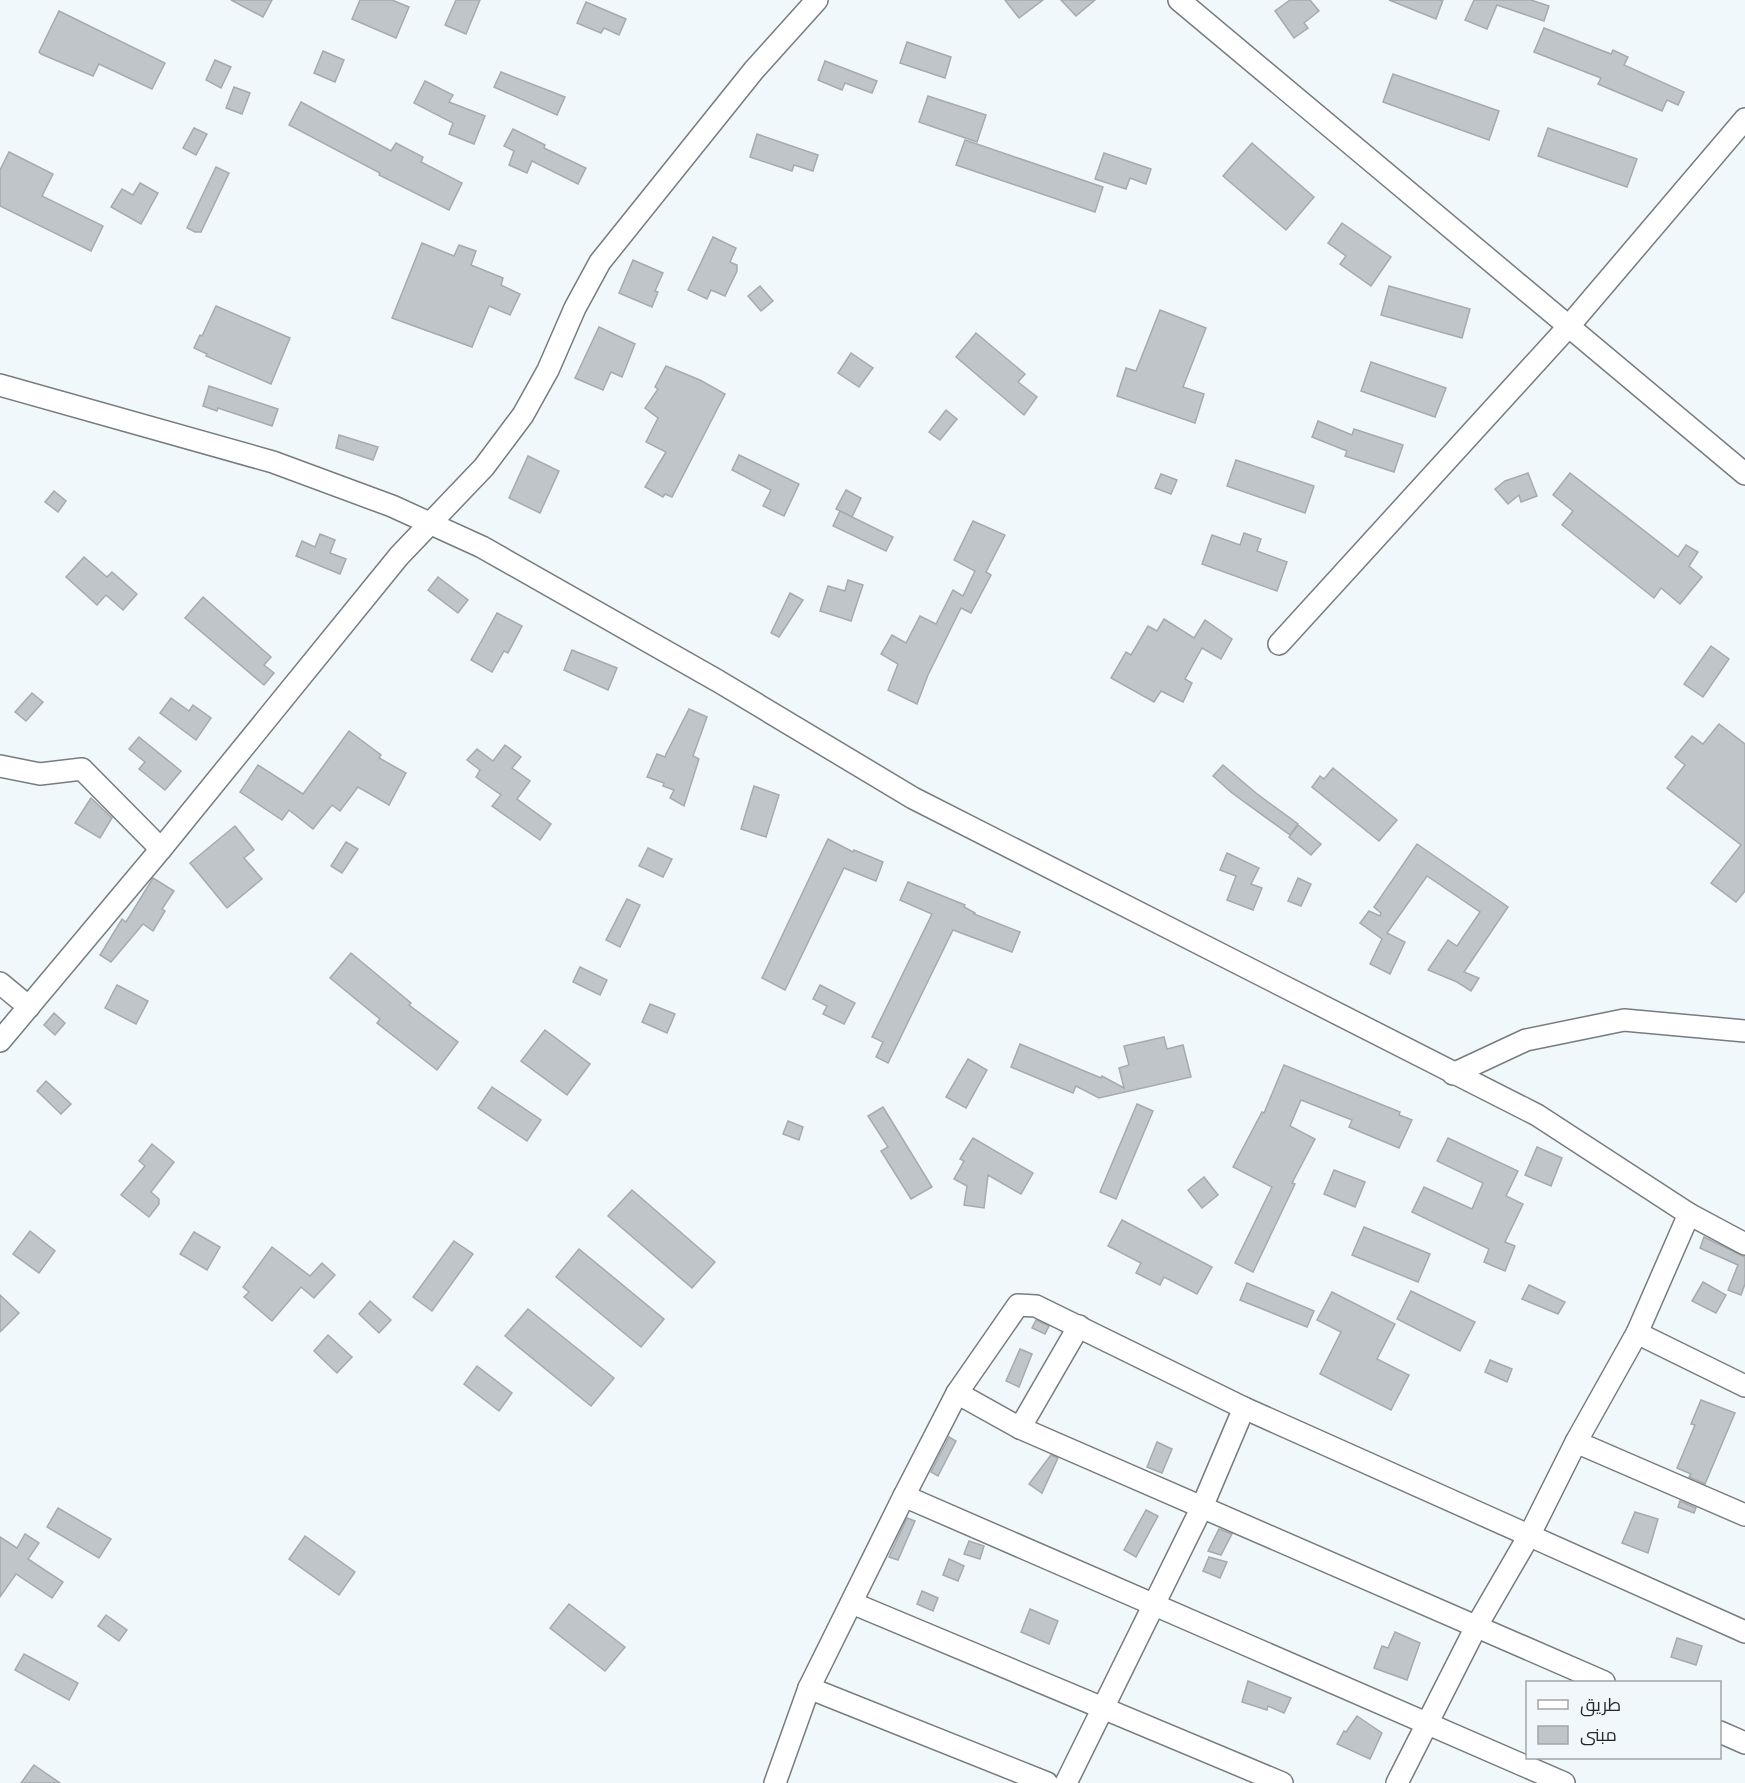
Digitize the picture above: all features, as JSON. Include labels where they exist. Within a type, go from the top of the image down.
[{"type":"street","points":[[0,1041],[161,849],[383,575],[484,468],[523,415],[548,370],[575,308],[600,262],[754,70],[817,0]]},
{"type":"street","points":[[1179,0],[1745,474]]},
{"type":"street","points":[[1279,644],[1569,326],[1745,119]]},
{"type":"street","points":[[0,385],[273,462],[392,506],[482,547],[913,798],[1537,1115],[1689,1214],[1745,1244]]},
{"type":"street","points":[[0,766],[40,774],[82,769],[161,849]]},
{"type":"street","points":[[0,983],[28,1007]]},
{"type":"street","points":[[1453,1074],[1526,1040],[1624,1020],[1745,1031]]},
{"type":"street","points":[[1397,1783],[1476,1627],[1530,1534],[1576,1442],[1637,1333],[1689,1214]]},
{"type":"street","points":[[775,1783],[809,1688],[904,1496],[957,1393],[1018,1305],[1036,1306],[1244,1408],[1745,1632]]},
{"type":"street","points":[[1020,1428],[1079,1326]]},
{"type":"street","points":[[1637,1333],[1745,1386]]},
{"type":"street","points":[[957,1393],[1020,1428],[1599,1681]]},
{"type":"street","points":[[1066,1783],[1202,1507],[1244,1408]]},
{"type":"street","points":[[1576,1442],[1745,1515]]},
{"type":"street","points":[[904,1496],[1564,1783]]},
{"type":"street","points":[[852,1603],[1282,1783]]},
{"type":"street","points":[[809,1688],[1047,1783]]},
{"type":"street","points":[[1721,1733],[1745,1743]]},
{"type":"building","points":[[231,0],[272,0],[263,17]]},
{"type":"building","points":[[360,0],[392,0],[409,7],[396,38],[352,19]]},
{"type":"building","points":[[456,0],[480,0],[466,34],[445,25]]},
{"type":"building","points":[[1005,0],[1043,0],[1019,18]]},
{"type":"building","points":[[1061,0],[1095,0],[1076,16]]},
{"type":"building","points":[[1290,0],[1310,0],[1319,11],[1304,23],[1308,28],[1294,38],[1275,11]]},
{"type":"building","points":[[1389,0],[1443,0],[1436,19]]},
{"type":"building","points":[[1474,0],[1531,0],[1549,6],[1544,21],[1497,5],[1487,29],[1465,20]]},
{"type":"building","points":[[586,2],[626,19],[619,35],[604,28],[601,33],[577,23]]},
{"type":"building","points":[[59,11],[165,63],[152,89],[99,64],[93,76],[41,54],[39,52]]},
{"type":"building","points":[[1544,28],[1611,54],[1613,50],[1628,57],[1624,65],[1684,92],[1678,105],[1667,100],[1662,111],[1598,84],[1601,78],[1534,52]]},
{"type":"building","points":[[907,42],[951,57],[945,78],[900,63]]},
{"type":"building","points":[[323,51],[344,60],[335,82],[314,73]]},
{"type":"building","points":[[215,60],[231,67],[221,88],[206,80]]},
{"type":"building","points":[[825,61],[877,81],[872,93],[845,83],[842,90],[818,80]]},
{"type":"building","points":[[501,72],[565,97],[557,115],[494,87]]},
{"type":"building","points":[[1393,74],[1499,111],[1489,140],[1383,102]]},
{"type":"building","points":[[425,81],[453,95],[449,102],[485,116],[474,144],[449,134],[453,123],[414,103]]},
{"type":"building","points":[[234,87],[250,93],[242,114],[226,108]]},
{"type":"building","points":[[928,96],[986,115],[977,142],[919,122]]},
{"type":"building","points":[[301,102],[391,151],[396,143],[423,157],[421,162],[462,183],[449,210],[379,175],[380,173],[289,125]]},
{"type":"building","points":[[194,128],[207,134],[196,155],[183,148]]},
{"type":"building","points":[[1548,128],[1637,159],[1627,187],[1538,156]]},
{"type":"building","points":[[513,129],[545,145],[544,148],[586,168],[578,184],[532,161],[527,173],[509,165],[514,151],[504,146]]},
{"type":"building","points":[[757,134],[818,155],[813,171],[794,165],[792,171],[750,157]]},
{"type":"building","points":[[965,140],[1103,187],[1095,212],[956,165]]},
{"type":"building","points":[[1252,143],[1314,197],[1286,230],[1223,176]]},
{"type":"building","points":[[9,152],[53,174],[42,196],[103,226],[91,251],[0,206],[0,170]]},
{"type":"building","points":[[1104,153],[1151,169],[1146,184],[1130,178],[1126,189],[1095,179]]},
{"type":"building","points":[[216,167],[229,173],[201,232],[195,232],[187,228]]},
{"type":"building","points":[[140,183],[158,193],[141,224],[111,207],[122,189],[133,195]]},
{"type":"building","points":[[1342,223],[1391,257],[1371,286],[1340,264],[1346,256],[1328,243]]},
{"type":"building","points":[[713,237],[736,248],[730,262],[737,265],[737,271],[725,296],[711,290],[707,299],[688,290]]},
{"type":"building","points":[[422,243],[454,256],[459,245],[476,251],[471,265],[503,278],[501,285],[520,294],[510,315],[489,306],[472,347],[392,318]]},
{"type":"building","points":[[633,260],[663,273],[655,291],[658,292],[652,307],[619,293]]},
{"type":"building","points":[[760,286],[773,301],[761,311],[748,296]]},
{"type":"building","points":[[1389,286],[1470,309],[1462,338],[1381,315]]},
{"type":"building","points":[[216,306],[290,338],[271,384],[206,356],[207,354],[194,348]]},
{"type":"building","points":[[1160,310],[1206,328],[1183,387],[1204,394],[1195,423],[1117,396],[1126,368],[1136,371]]},
{"type":"building","points":[[599,327],[635,344],[622,377],[611,372],[603,390],[575,378]]},
{"type":"building","points":[[976,333],[1025,374],[1018,382],[1037,397],[1024,415],[956,357]]},
{"type":"building","points":[[851,353],[873,368],[859,387],[838,373]]},
{"type":"building","points":[[1371,362],[1446,388],[1435,417],[1361,391]]},
{"type":"building","points":[[666,366],[700,380],[725,394],[672,497],[665,494],[663,497],[645,487],[666,452],[646,442],[658,418],[645,408],[658,389],[655,387]]},
{"type":"building","points":[[209,386],[278,409],[272,426],[218,408],[217,411],[203,406]]},
{"type":"building","points":[[946,410],[957,419],[940,440],[929,432]]},
{"type":"building","points":[[1318,421],[1352,435],[1354,429],[1403,445],[1394,472],[1345,456],[1347,451],[1312,437]]},
{"type":"building","points":[[339,435],[378,447],[373,460],[336,448]]},
{"type":"building","points":[[739,455],[799,484],[784,516],[763,506],[771,490],[732,470]]},
{"type":"building","points":[[528,456],[559,471],[540,513],[509,498]]},
{"type":"building","points":[[1236,460],[1314,486],[1305,513],[1227,486]]},
{"type":"building","points":[[1528,473],[1537,496],[1521,502],[1519,495],[1508,504],[1495,489],[1505,481]]},
{"type":"building","points":[[1570,473],[1678,557],[1686,545],[1698,552],[1689,566],[1702,577],[1680,604],[1661,588],[1654,598],[1562,525],[1573,511],[1553,495]]},
{"type":"building","points":[[1161,474],[1177,480],[1171,494],[1155,488]]},
{"type":"building","points":[[846,490],[861,498],[852,517],[836,509]]},
{"type":"building","points":[[54,491],[66,501],[58,512],[45,502]]},
{"type":"building","points":[[840,511],[893,537],[886,551],[833,526]]},
{"type":"building","points":[[973,521],[1005,535],[986,572],[991,575],[971,613],[961,608],[928,675],[917,704],[888,690],[898,664],[881,654],[892,635],[906,643],[920,616],[936,624],[953,590],[963,596],[975,571],[954,560]]},
{"type":"building","points":[[1244,533],[1261,539],[1257,551],[1287,562],[1277,591],[1202,564],[1212,535],[1240,545]]},
{"type":"building","points":[[320,534],[335,540],[330,553],[346,559],[340,574],[296,556],[302,541],[315,547]]},
{"type":"building","points":[[84,557],[107,577],[112,572],[137,594],[123,610],[106,595],[97,605],[66,577]]},
{"type":"building","points":[[438,577],[468,600],[458,613],[428,590]]},
{"type":"building","points":[[848,580],[863,585],[851,621],[820,611],[828,586],[845,591]]},
{"type":"building","points":[[790,593],[803,600],[779,637],[771,633]]},
{"type":"building","points":[[203,597],[271,657],[264,665],[274,673],[264,685],[185,618]]},
{"type":"building","points":[[497,613],[522,626],[508,653],[504,651],[492,672],[471,660]]},
{"type":"building","points":[[1164,619],[1194,638],[1205,620],[1232,639],[1221,659],[1202,648],[1185,679],[1192,683],[1183,702],[1161,691],[1154,702],[1111,678],[1126,652],[1131,655],[1148,626],[1157,631]]},
{"type":"building","points":[[1711,646],[1729,659],[1703,697],[1684,684]]},
{"type":"building","points":[[572,650],[617,668],[608,690],[564,670]]},
{"type":"building","points":[[32,693],[43,702],[26,721],[15,712]]},
{"type":"building","points":[[171,698],[189,711],[193,705],[211,718],[196,740],[160,713]]},
{"type":"building","points":[[689,709],[707,717],[693,756],[699,759],[684,806],[670,798],[674,790],[663,786],[664,783],[647,777],[657,754],[665,757]]},
{"type":"building","points":[[1719,724],[1745,744],[1745,891],[1736,902],[1711,883],[1741,845],[1667,788],[1685,765],[1675,757],[1692,736],[1703,744]]},
{"type":"building","points":[[349,731],[381,755],[379,758],[406,773],[389,805],[358,787],[340,811],[332,805],[313,829],[289,810],[282,820],[240,792],[258,765],[303,794]]},
{"type":"building","points":[[139,737],[181,771],[165,790],[139,769],[145,762],[129,749]]},
{"type":"building","points":[[505,745],[521,757],[512,768],[530,781],[517,799],[551,824],[540,840],[492,806],[501,795],[476,777],[480,770],[467,760],[477,749],[493,761]]},
{"type":"building","points":[[1223,765],[1298,824],[1290,835],[1232,793],[1213,776]]},
{"type":"building","points":[[1333,768],[1397,820],[1379,841],[1312,787],[1320,776],[1324,779]]},
{"type":"building","points":[[754,786],[779,795],[766,837],[741,829]]},
{"type":"building","points":[[91,798],[112,818],[100,838],[75,823]]},
{"type":"building","points":[[1298,825],[1321,844],[1311,855],[1289,837]]},
{"type":"building","points":[[235,826],[254,850],[244,858],[262,879],[227,908],[190,863]]},
{"type":"building","points":[[828,839],[853,852],[854,850],[883,862],[876,881],[844,868],[785,990],[762,978]]},
{"type":"building","points":[[346,842],[358,849],[342,873],[331,866]]},
{"type":"building","points":[[1417,844],[1508,907],[1464,972],[1479,978],[1471,991],[1457,982],[1428,970],[1448,940],[1457,946],[1480,912],[1427,876],[1387,933],[1405,942],[1390,974],[1370,964],[1382,939],[1360,923],[1369,911],[1380,916],[1381,913],[1374,907]]},
{"type":"building","points":[[648,848],[672,859],[663,877],[639,866]]},
{"type":"building","points":[[1227,853],[1259,868],[1251,884],[1262,888],[1253,910],[1227,900],[1236,876],[1220,870]]},
{"type":"building","points":[[153,878],[174,891],[162,909],[165,911],[153,931],[143,924],[111,962],[100,955],[122,919],[126,922]]},
{"type":"building","points":[[1298,878],[1311,884],[1301,906],[1288,901]]},
{"type":"building","points":[[908,882],[965,905],[964,907],[974,914],[1020,932],[1012,952],[953,930],[888,1063],[876,1057],[883,1042],[872,1037],[932,914],[900,900]]},
{"type":"building","points":[[627,899],[640,905],[620,947],[606,940]]},
{"type":"building","points":[[351,953],[411,1003],[409,1005],[458,1042],[437,1070],[377,1023],[380,1019],[330,978]]},
{"type":"building","points":[[580,967],[607,980],[600,995],[573,982]]},
{"type":"building","points":[[117,985],[148,1001],[136,1024],[105,1008]]},
{"type":"building","points":[[820,985],[855,1003],[844,1024],[823,1014],[827,1006],[813,999]]},
{"type":"building","points":[[650,1004],[675,1014],[667,1033],[642,1022]]},
{"type":"building","points":[[54,1013],[65,1023],[55,1035],[44,1025]]},
{"type":"building","points":[[545,1030],[590,1064],[567,1095],[521,1061]]},
{"type":"building","points":[[1164,1037],[1167,1049],[1183,1045],[1191,1077],[1099,1098],[1076,1086],[1073,1093],[1011,1067],[1020,1044],[1101,1078],[1102,1076],[1124,1088],[1119,1068],[1129,1065],[1124,1046]]},
{"type":"building","points":[[968,1059],[987,1070],[966,1108],[946,1097]]},
{"type":"building","points":[[1284,1065],[1400,1112],[1399,1115],[1412,1120],[1399,1148],[1349,1127],[1352,1120],[1301,1100],[1290,1126],[1315,1139],[1292,1183],[1295,1184],[1253,1272],[1235,1263],[1272,1187],[1233,1167],[1262,1112],[1264,1113]]},
{"type":"building","points":[[46,1081],[71,1104],[61,1114],[37,1091]]},
{"type":"building","points":[[492,1087],[541,1120],[527,1141],[478,1108]]},
{"type":"building","points":[[1137,1104],[1153,1111],[1116,1199],[1100,1192]]},
{"type":"building","points":[[883,1107],[932,1187],[911,1199],[881,1151],[888,1147],[868,1116]]},
{"type":"building","points":[[788,1121],[803,1127],[799,1140],[783,1134]]},
{"type":"building","points":[[973,1138],[1033,1173],[1021,1194],[988,1175],[984,1208],[964,1205],[967,1186],[954,1179],[964,1161],[960,1159]]},
{"type":"building","points":[[1448,1138],[1518,1171],[1506,1196],[1523,1204],[1505,1242],[1515,1246],[1505,1271],[1484,1262],[1489,1249],[1412,1212],[1424,1187],[1472,1209],[1483,1183],[1437,1161]]},
{"type":"building","points":[[152,1144],[174,1162],[151,1192],[159,1199],[159,1204],[149,1217],[121,1195],[145,1166],[139,1161]]},
{"type":"building","points":[[1537,1147],[1562,1158],[1551,1186],[1525,1175]]},
{"type":"building","points":[[1334,1170],[1365,1182],[1355,1207],[1324,1194]]},
{"type":"building","points":[[1204,1177],[1218,1195],[1202,1208],[1188,1190]]},
{"type":"building","points":[[632,1190],[715,1262],[692,1288],[608,1216]]},
{"type":"building","points":[[1122,1220],[1212,1267],[1197,1294],[1164,1277],[1160,1285],[1136,1273],[1141,1263],[1108,1246]]},
{"type":"building","points":[[1364,1227],[1430,1254],[1418,1282],[1352,1255]]},
{"type":"building","points":[[30,1231],[55,1251],[39,1273],[13,1254]]},
{"type":"building","points":[[194,1232],[220,1247],[207,1270],[180,1254]]},
{"type":"building","points":[[1704,1237],[1745,1257],[1745,1284],[1741,1295],[1728,1290],[1738,1265],[1700,1248]]},
{"type":"building","points":[[454,1241],[473,1254],[432,1311],[413,1297]]},
{"type":"building","points":[[272,1247],[310,1276],[322,1263],[335,1275],[314,1298],[301,1287],[272,1321],[244,1297],[249,1292],[243,1287]]},
{"type":"building","points":[[579,1249],[664,1319],[641,1347],[556,1277]]},
{"type":"building","points":[[1703,1282],[1726,1295],[1716,1313],[1692,1301]]},
{"type":"building","points":[[1247,1283],[1314,1311],[1307,1327],[1240,1300]]},
{"type":"building","points":[[1529,1285],[1565,1302],[1558,1314],[1522,1299]]},
{"type":"building","points":[[1411,1291],[1475,1322],[1460,1351],[1397,1319]]},
{"type":"building","points":[[1332,1292],[1395,1324],[1377,1359],[1409,1375],[1391,1410],[1320,1374],[1341,1332],[1317,1320]]},
{"type":"building","points":[[0,1295],[19,1313],[0,1332]]},
{"type":"building","points":[[370,1301],[391,1320],[379,1333],[359,1314]]},
{"type":"building","points":[[528,1309],[614,1378],[591,1406],[505,1336]]},
{"type":"building","points":[[1036,1320],[1049,1326],[1045,1334],[1032,1328]]},
{"type":"building","points":[[328,1335],[352,1357],[337,1373],[314,1351]]},
{"type":"building","points":[[1020,1349],[1032,1354],[1019,1387],[1006,1381]]},
{"type":"building","points":[[1490,1360],[1512,1369],[1507,1382],[1485,1372]]},
{"type":"building","points":[[477,1366],[512,1393],[499,1411],[464,1384]]},
{"type":"building","points":[[1701,1400],[1735,1413],[1705,1484],[1689,1477],[1691,1474],[1677,1468],[1695,1425],[1691,1424]]},
{"type":"building","points":[[949,1437],[956,1441],[938,1476],[931,1472]]},
{"type":"building","points":[[1157,1442],[1172,1449],[1162,1473],[1147,1467]]},
{"type":"building","points":[[1051,1455],[1058,1458],[1042,1493],[1029,1484]]},
{"type":"building","points":[[1680,1501],[1696,1508],[1694,1513],[1678,1507]]},
{"type":"building","points":[[58,1508],[111,1539],[99,1558],[47,1527]]},
{"type":"building","points":[[1146,1510],[1158,1516],[1136,1557],[1124,1550]]},
{"type":"building","points":[[1635,1512],[1658,1519],[1648,1553],[1622,1543]]},
{"type":"building","points":[[907,1518],[915,1521],[898,1560],[889,1557]]},
{"type":"building","points":[[1219,1529],[1232,1534],[1221,1555],[1208,1551]]},
{"type":"building","points":[[25,1534],[39,1543],[28,1559],[63,1582],[52,1598],[16,1574],[0,1597],[0,1537],[17,1548]]},
{"type":"building","points":[[305,1536],[355,1572],[339,1595],[289,1559]]},
{"type":"building","points":[[969,1541],[984,1546],[980,1559],[964,1554]]},
{"type":"building","points":[[1209,1557],[1227,1562],[1220,1578],[1203,1571]]},
{"type":"building","points":[[949,1559],[964,1566],[958,1581],[943,1575]]},
{"type":"building","points":[[922,1591],[938,1598],[933,1611],[917,1604]]},
{"type":"building","points":[[569,1604],[625,1647],[605,1671],[550,1628]]},
{"type":"building","points":[[1030,1609],[1058,1621],[1049,1644],[1021,1632]]},
{"type":"building","points":[[106,1615],[127,1630],[119,1641],[98,1626]]},
{"type":"building","points":[[1395,1632],[1420,1643],[1407,1680],[1374,1668],[1382,1646],[1388,1648]]},
{"type":"building","points":[[1677,1638],[1702,1646],[1696,1665],[1671,1657]]},
{"type":"building","points":[[24,1654],[78,1683],[69,1700],[15,1670]]},
{"type":"building","points":[[1248,1681],[1291,1698],[1284,1713],[1268,1706],[1267,1710],[1242,1702]]},
{"type":"building","points":[[1357,1716],[1382,1733],[1370,1759],[1337,1744],[1344,1731],[1346,1732]]},
{"type":"building","points":[[34,1765],[60,1783],[21,1783]]}]
